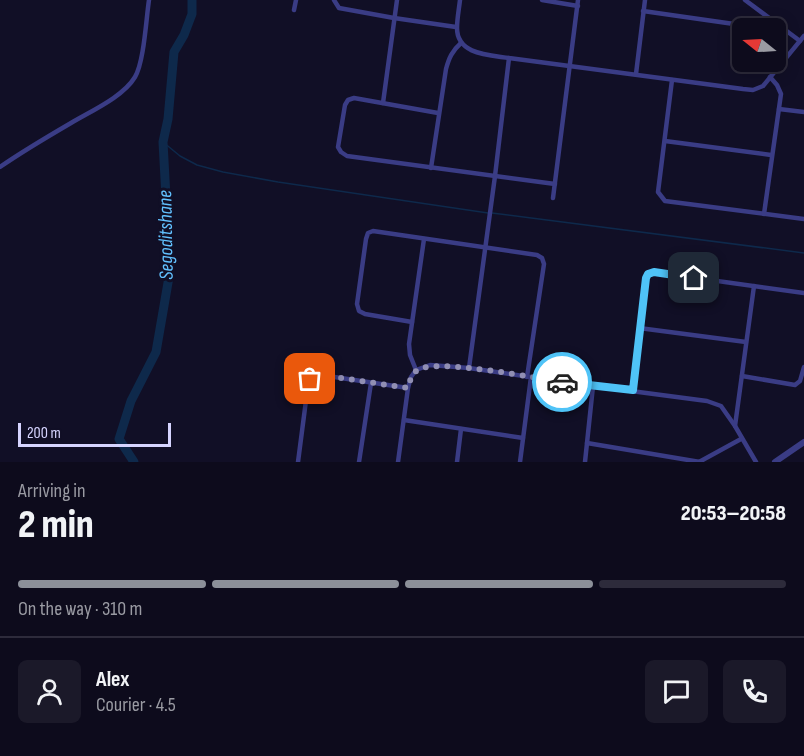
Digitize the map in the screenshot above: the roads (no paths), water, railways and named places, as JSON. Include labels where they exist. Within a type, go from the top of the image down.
[{"type":"street","points":[[0,167],[118,95],[134,79],[141,60],[149,0]]},
{"type":"street","points":[[294,10],[296,0]]},
{"type":"street","points":[[334,0],[339,8],[456,27]]},
{"type":"street","points":[[383,103],[397,0]]},
{"type":"street","points":[[460,0],[457,34],[461,43],[468,50],[509,58],[753,90],[763,86],[804,36]]},
{"type":"street","points":[[542,0],[578,3],[553,198]]},
{"type":"street","points":[[636,74],[645,0]]},
{"type":"street","points":[[745,0],[768,18]]},
{"type":"street","points":[[643,11],[732,24]]},
{"type":"street","points":[[786,32],[800,41]]},
{"type":"street","points":[[431,168],[446,69],[450,55],[461,43]]},
{"type":"street","points":[[469,368],[509,58]]},
{"type":"street","points":[[764,214],[781,94],[770,77]]},
{"type":"street","points":[[672,80],[658,192],[665,201],[804,219]]},
{"type":"street","points":[[438,113],[383,103],[348,100],[345,105],[338,147],[346,156],[555,184]]},
{"type":"street","points":[[779,109],[804,112]]},
{"type":"street","points":[[665,141],[771,155]]},
{"type":"street","points":[[412,322],[359,311],[357,304],[368,232],[537,255],[542,258],[544,264],[520,462]]},
{"type":"street","points":[[416,370],[410,355],[409,344],[424,239]]},
{"type":"street","points":[[633,390],[639,328],[648,274],[654,272],[804,293]]},
{"type":"street","points":[[735,426],[754,286]]},
{"type":"street","points":[[639,328],[746,342]]},
{"type":"street","points":[[398,462],[411,377],[416,370],[430,365],[469,368],[714,403],[721,406],[756,462]]},
{"type":"street","points":[[742,376],[795,385],[800,381],[804,368]]},
{"type":"street","points":[[298,462],[308,385],[314,376],[321,375],[408,388]]},
{"type":"street","points":[[359,462],[371,383]]},
{"type":"street","points":[[585,462],[593,386]]},
{"type":"street","points":[[404,420],[523,438]]},
{"type":"street","points":[[457,462],[461,429]]},
{"type":"street","points":[[587,444],[699,462],[741,439]]},
{"type":"street","points":[[775,462],[804,442]]},
{"type":"waterway","name":"Segoditshane","points":[[134,462],[119,439],[131,401],[156,352],[170,271],[163,142],[168,119],[174,52],[192,14],[192,0]]},
{"type":"waterway","points":[[163,142],[180,156],[197,165],[223,172],[488,213]]},
{"type":"waterway","points":[[492,213],[804,253]]}]
